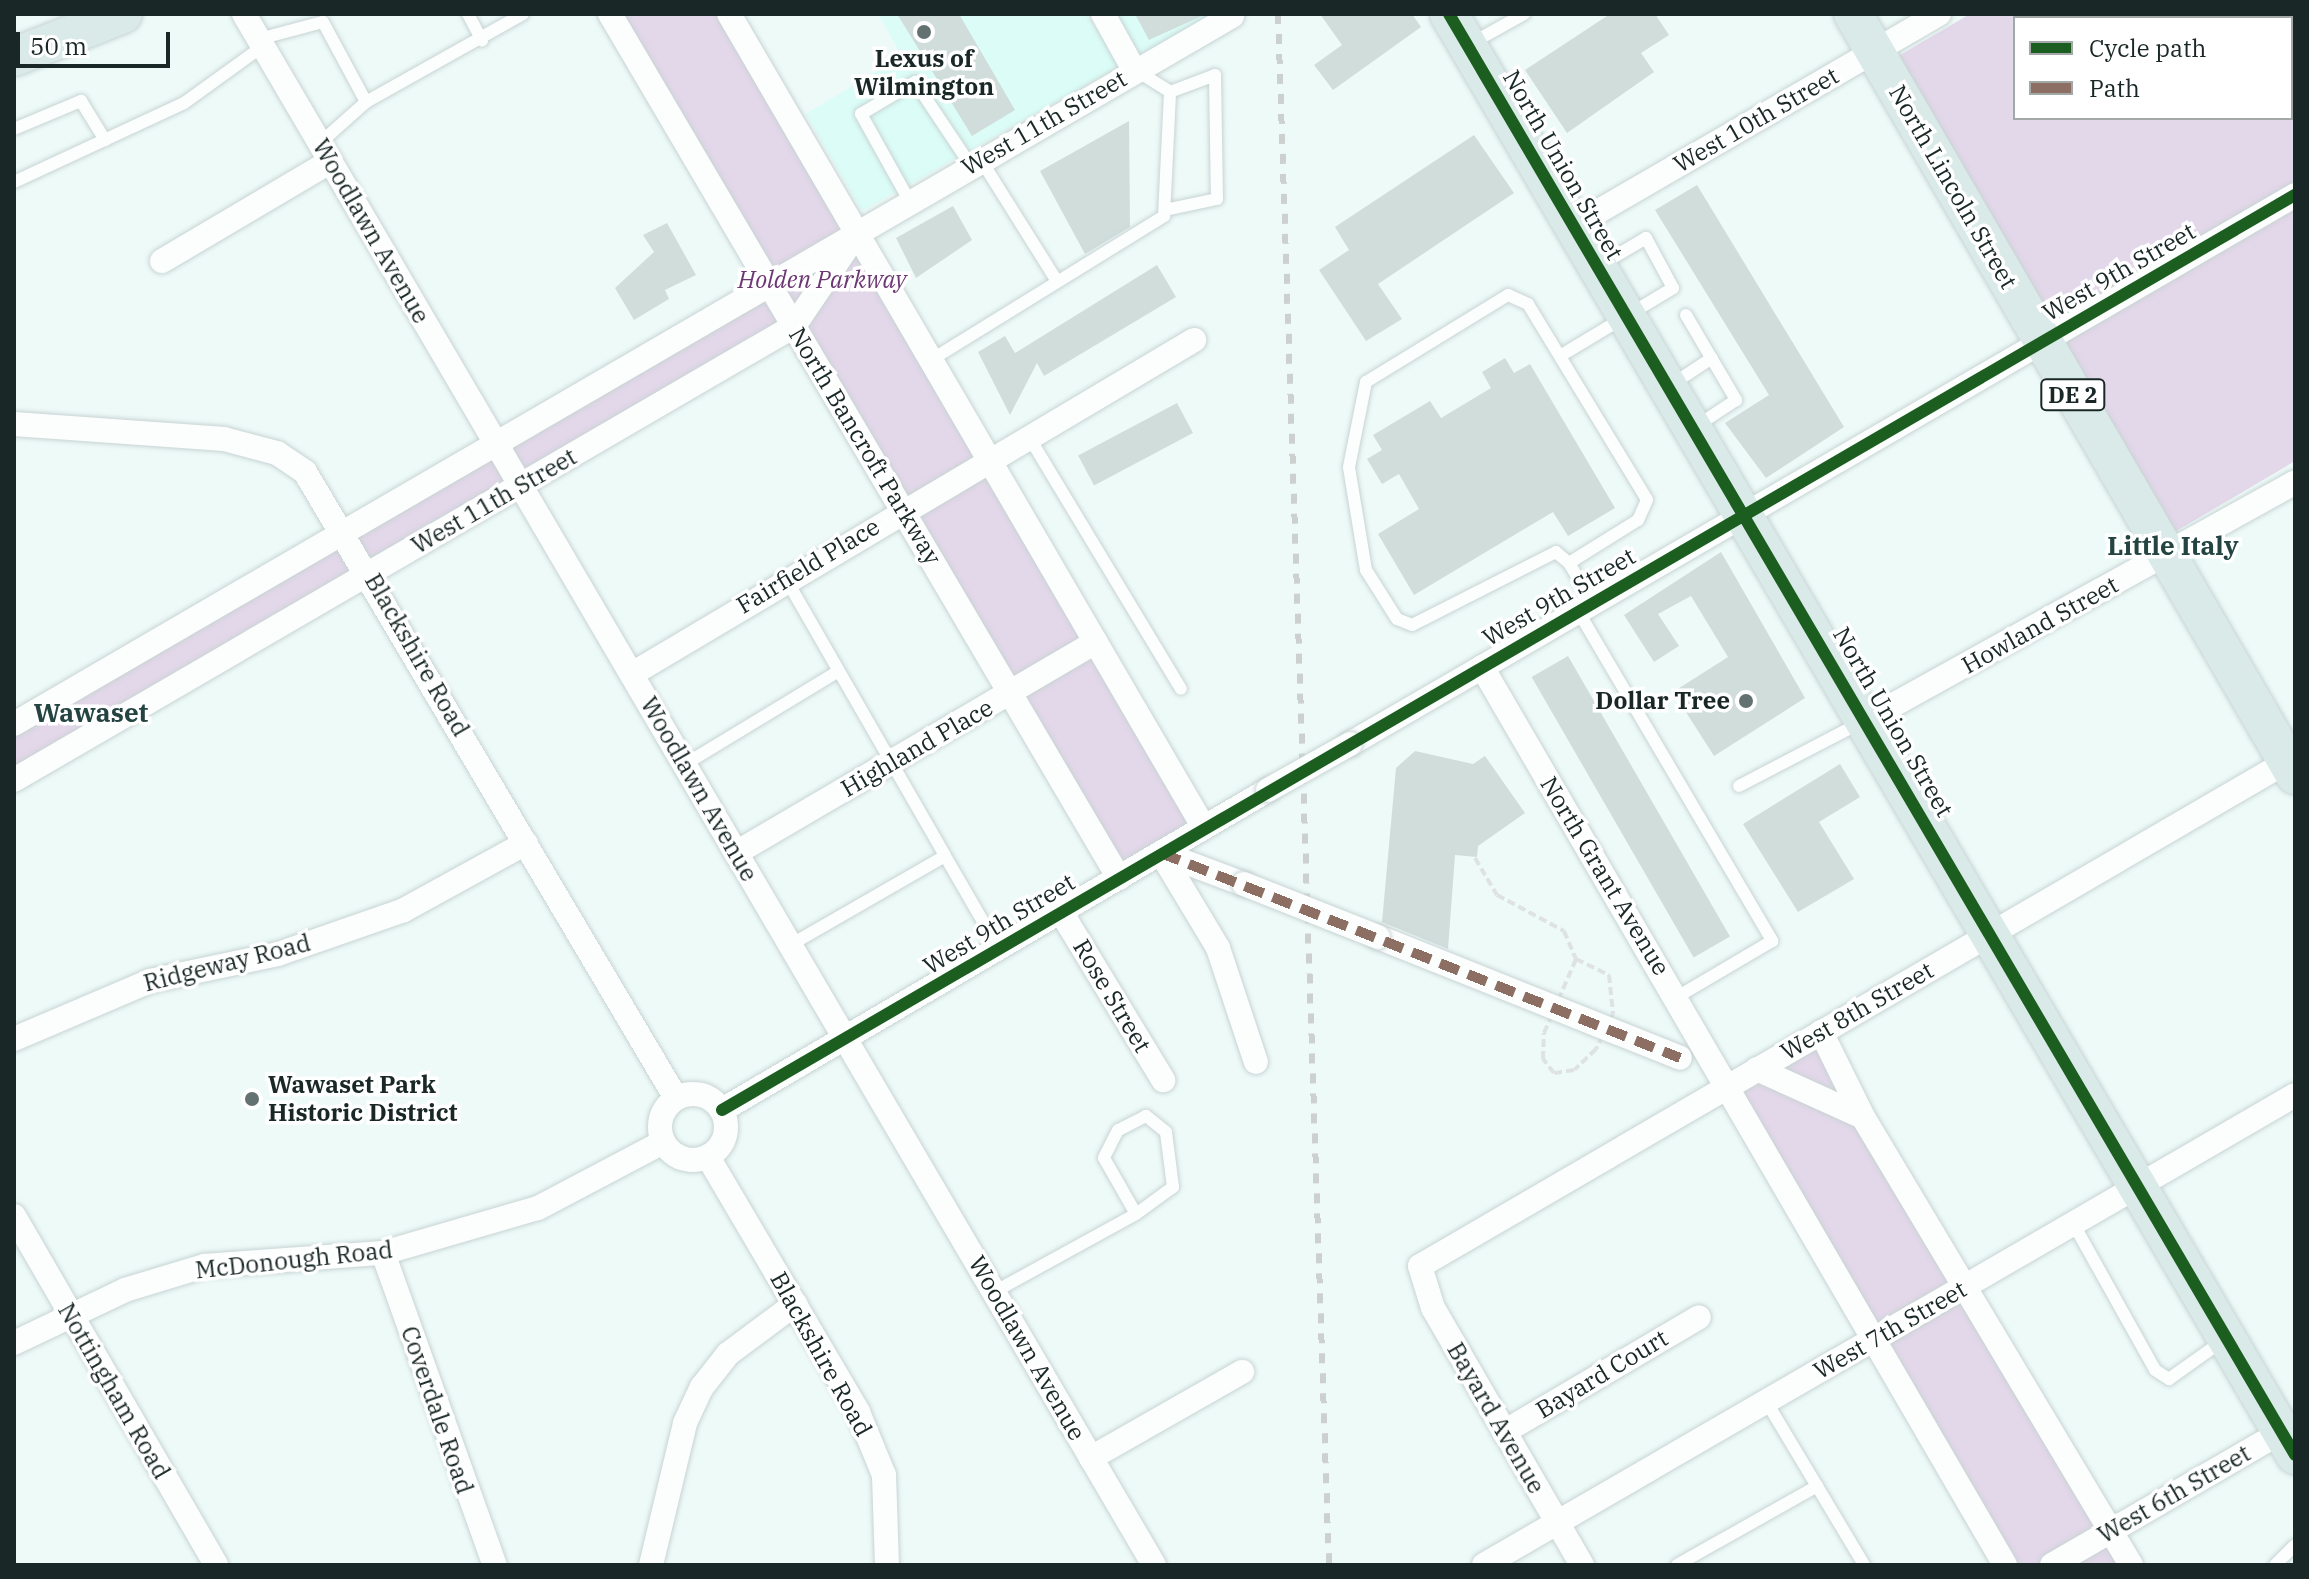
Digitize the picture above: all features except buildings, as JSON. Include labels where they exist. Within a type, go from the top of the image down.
[{"type":"main road","points":[[14,57],[61,31],[123,14]]},
{"type":"main road","name":"North Lincoln Street","points":[[1853,14],[2166,556],[2292,764]]},
{"type":"main road","name":"North Union Street","points":[[1458,30],[1743,515],[1868,719],[1989,934],[2137,1186],[2290,1437]]},
{"type":"street","name":"Woodlawn Avenue","points":[[244,14],[687,763],[736,853],[1154,1565]]},
{"type":"street","name":"North Bancroft Parkway","points":[[610,14],[1119,878]]},
{"type":"street","points":[[729,14],[1204,828]]},
{"type":"street","points":[[1103,14],[1134,70]]},
{"type":"street","name":"West 10th Street","points":[[1573,226],[1939,14]]},
{"type":"street","name":"West 11th Street","points":[[14,724],[768,281],[857,233],[1232,16]]},
{"type":"street","points":[[162,261],[325,152]]},
{"type":"street","name":"West 9th Street","points":[[846,1039],[1268,790],[2295,195]]},
{"type":"street","name":"West 11th Street","points":[[14,780],[794,326],[857,233]]},
{"type":"street","name":"Fairfield Place","points":[[632,674],[901,509],[1194,340]]},
{"type":"street","name":"Blackshire Road","points":[[14,424],[224,439],[277,453],[305,472],[345,530],[676,1098]]},
{"type":"street","name":"Howland Street","points":[[1868,719],[2295,482]]},
{"type":"street","name":"Highland Place","points":[[736,853],[1096,642]]},
{"type":"street","name":"North Grant Avenue","points":[[1482,667],[1877,1337],[2005,1565]]},
{"type":"street","name":"West 8th Street","points":[[1420,1266],[1989,934],[2292,764]]},
{"type":"street","name":"Ridgeway Road","points":[[14,1039],[150,981],[278,954],[404,910],[526,843]]},
{"type":"street","points":[[1161,853],[1680,1058]]},
{"type":"street","points":[[1161,853],[1218,948],[1256,1062]]},
{"type":"street","name":"Rose Street","points":[[1061,912],[1163,1080]]},
{"type":"street","points":[[1821,1032],[1863,1117],[1967,1285],[2131,1565]]},
{"type":"street","points":[[722,1110],[846,1039]]},
{"type":"street","points":[[1757,1069],[1863,1117]]},
{"type":"street","points":[[702,1095],[722,1110],[725,1137],[708,1157],[680,1158],[663,1142],[660,1119],[676,1098],[702,1095]]},
{"type":"street","name":"West 7th Street","points":[[1484,1565],[2295,1095]]},
{"type":"street","name":"McDonough Road","points":[[14,1343],[70,1314],[204,1266],[383,1253],[538,1208],[663,1142]]},
{"type":"street","name":"Blackshire Road","points":[[708,1157],[858,1412],[884,1475],[887,1565]]},
{"type":"street","name":"Nottingham Road","points":[[14,1216],[216,1565]]},
{"type":"street","name":"Coverdale Road","points":[[383,1253],[495,1565]]},
{"type":"street","name":"Bayard Avenue","points":[[1420,1266],[1425,1293],[1582,1565]]},
{"type":"street","points":[[651,1565],[685,1423],[702,1387],[728,1354],[795,1304]]},
{"type":"street","name":"Bayard Court","points":[[1504,1432],[1699,1317]]},
{"type":"street","points":[[1091,1458],[1242,1372]]},
{"type":"street","name":"West 6th Street","points":[[2052,1565],[2290,1437]]},
{"type":"lane","points":[[468,14],[482,40]]},
{"type":"lane","points":[[325,152],[366,102],[482,40],[523,14]]},
{"type":"lane","points":[[1458,30],[1524,14]]},
{"type":"lane","points":[[14,182],[218,83],[261,43],[317,18],[366,102]]},
{"type":"lane","points":[[1134,70],[1170,92]]},
{"type":"lane","points":[[931,360],[1165,210],[1217,199],[1220,84],[1215,75],[1204,75],[1170,92]]},
{"type":"lane","points":[[910,202],[861,114],[915,82],[976,163],[1057,281]]},
{"type":"lane","points":[[1165,210],[1170,92]]},
{"type":"lane","points":[[14,129],[81,101],[105,140]]},
{"type":"lane","points":[[1560,356],[1628,318],[1673,288],[1646,238],[1597,267]]},
{"type":"lane","points":[[1569,563],[1638,520],[1647,500],[1528,304],[1508,295],[1366,382],[1349,467],[1366,570],[1397,619],[1412,625],[1439,615],[1556,552],[1569,563],[1586,607],[1772,941],[1677,997]]},
{"type":"lane","points":[[1686,315],[1736,400],[1693,429]]},
{"type":"lane","points":[[1668,387],[1712,358]]},
{"type":"lane","points":[[1029,437],[1181,689]]},
{"type":"lane","points":[[786,579],[837,672],[895,762],[999,949]]},
{"type":"lane","points":[[687,763],[837,672]]},
{"type":"lane","points":[[1739,786],[1868,719]]},
{"type":"lane","points":[[790,945],[945,856]]},
{"type":"lane","points":[[994,1292],[1136,1214],[1173,1187],[1166,1132],[1146,1116],[1118,1130],[1104,1158],[1136,1214]]},
{"type":"lane","points":[[2073,1223],[2155,1370],[2169,1379],[2227,1338]]},
{"type":"lane","points":[[1766,1401],[1864,1565]]},
{"type":"lane","points":[[1677,1565],[1817,1486]]},
{"type":"lane","points":[[2275,1565],[2295,1545]]},
{"type":"path","points":[[1475,858],[1497,895],[1564,931],[1576,959]]},
{"type":"shaded area","points":[[878,14],[1086,14],[1095,28],[1116,14],[1212,14],[862,211],[806,114],[902,56]]},
{"type":"green space","name":"Holden Parkway","points":[[610,14],[729,14],[1204,828],[1119,878],[794,327],[14,780],[14,724],[767,282]]},
{"type":"green space","points":[[1970,14],[2102,16],[2013,16],[2013,120],[2293,120],[2293,118],[2295,461],[2173,533],[1895,58]]},
{"type":"green space","points":[[1821,1032],[2129,1565],[2005,1565],[1728,1086]]},
{"type":"railway","points":[[1278,14],[1329,1565]]},
{"type":"marked path","points":[[1161,853],[1680,1058]]},
{"type":"cycle path","points":[[1449,14],[2295,1455]]},
{"type":"cycle path","points":[[722,1110],[2295,195]]},
{"type":"place","name":"Lexus of Wilmington","points":[[924,32]]},
{"type":"place","name":"Dollar Tree","points":[[1746,701]]},
{"type":"place","name":"Wawaset Park Historic District","points":[[252,1099]]},
{"type":"district","name":"Little Italy","points":[[2173,546]]},
{"type":"district","name":"Wawaset","points":[[91,713]]}]
